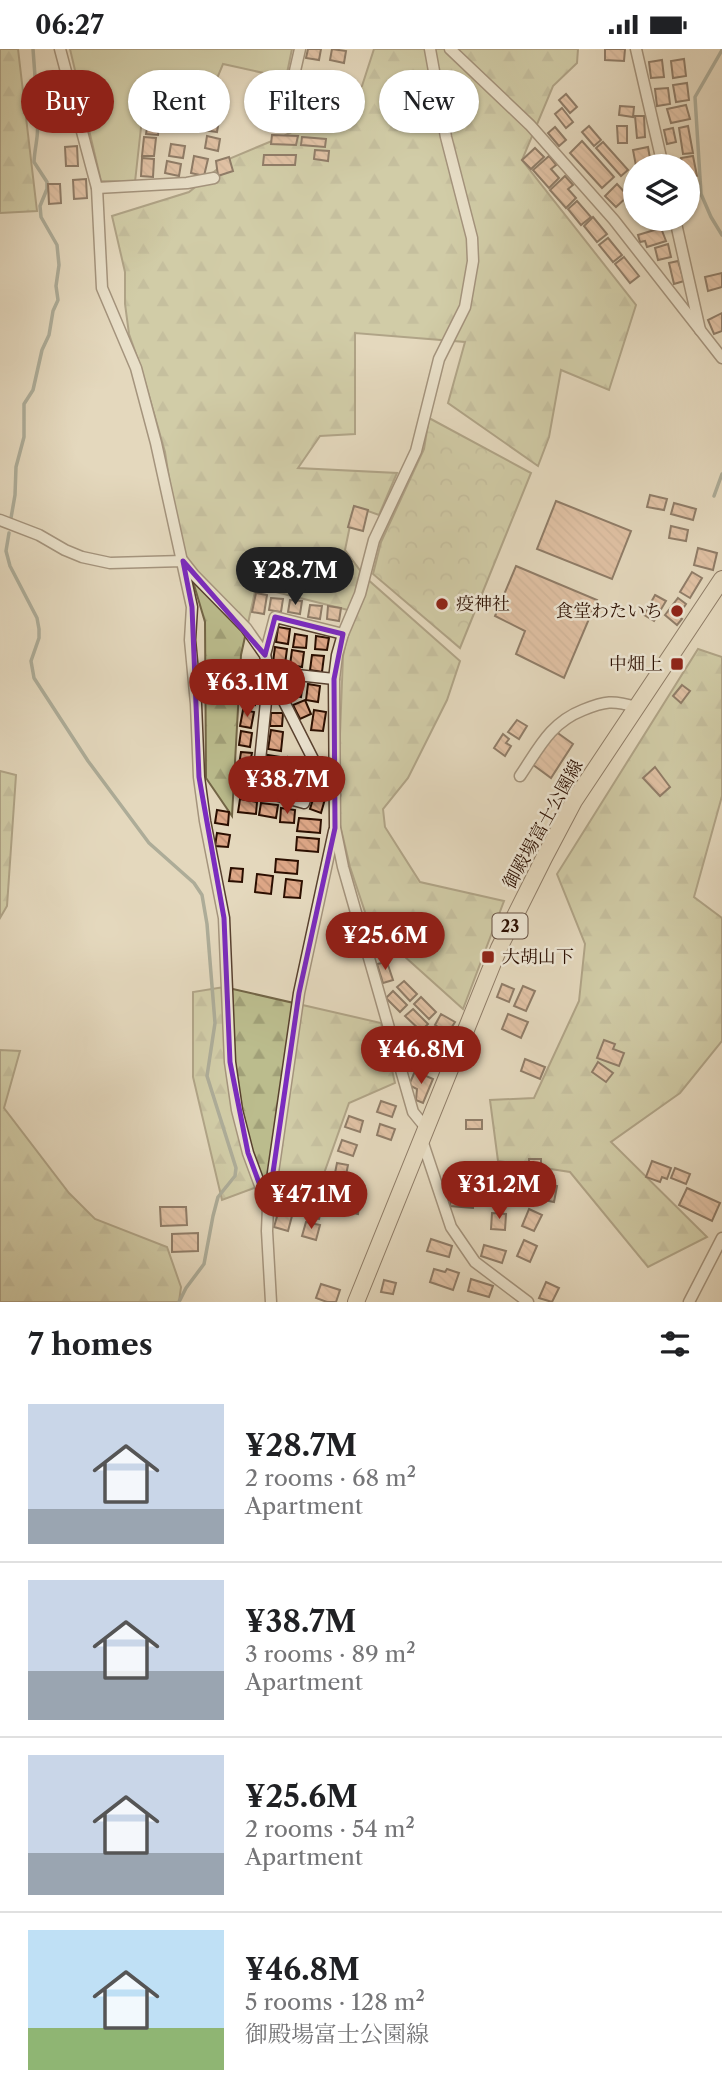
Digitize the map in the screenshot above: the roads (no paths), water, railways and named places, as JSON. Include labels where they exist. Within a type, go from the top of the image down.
[{"type":"main road","name":"御殿場富士公園線","points":[[356,1302],[499,949],[532,881],[574,801],[722,579]]},
{"type":"street","points":[[60,49],[97,188],[102,288],[136,368],[156,443],[192,607],[190,640],[199,777],[224,918],[230,1062],[237,1110],[248,1153],[268,1207]]},
{"type":"street","points":[[295,70],[300,49]]},
{"type":"street","points":[[430,49],[446,137],[472,238],[473,261],[465,307],[439,359],[416,451],[374,540],[360,594],[337,655],[334,679],[335,828],[343,867],[414,1112],[424,1134],[451,1227],[475,1262],[528,1302]]},
{"type":"street","points":[[450,49],[530,125],[614,220],[722,358]]},
{"type":"street","points":[[636,49],[660,154]]},
{"type":"street","points":[[97,188],[187,183],[214,178]]},
{"type":"street","points":[[678,231],[701,333]]},
{"type":"street","points":[[0,520],[39,535],[82,557],[110,563],[183,561]]},
{"type":"street","points":[[183,561],[246,628],[265,655],[269,672],[316,765],[335,795]]},
{"type":"street","points":[[265,655],[275,617],[343,634]]},
{"type":"street","points":[[269,672],[334,679]]},
{"type":"street","points":[[269,672],[257,790],[304,803],[316,765]]},
{"type":"street","points":[[520,776],[551,731],[566,717],[600,703],[617,701],[636,707]]},
{"type":"street","points":[[271,1302],[268,1207],[299,993],[335,828]]},
{"type":"street","points":[[688,1302],[722,1238]]},
{"type":"waterway","points":[[11,518],[16,467],[24,437],[24,404],[33,390],[58,300],[57,245],[41,217],[40,206],[47,182],[34,162],[38,133],[34,113],[29,105],[36,90],[33,49]]},
{"type":"waterway","points":[[722,50],[695,97],[701,194],[722,235]]},
{"type":"waterway","points":[[714,496],[722,474]]},
{"type":"waterway","points":[[9,533],[6,551],[10,566],[37,618],[39,629],[39,638],[31,661],[34,678],[88,761],[149,843],[194,883],[202,895],[215,1023],[207,1076],[236,1168],[235,1176],[218,1197],[204,1264],[179,1302]]},
{"type":"place","name":"疫神社","points":[[442,604]]},
{"type":"place","name":"食堂わたいち","points":[[677,611]]},
{"type":"place","name":"中畑上","points":[[677,664]]},
{"type":"place","name":"大胡山下","points":[[488,957]]}]
